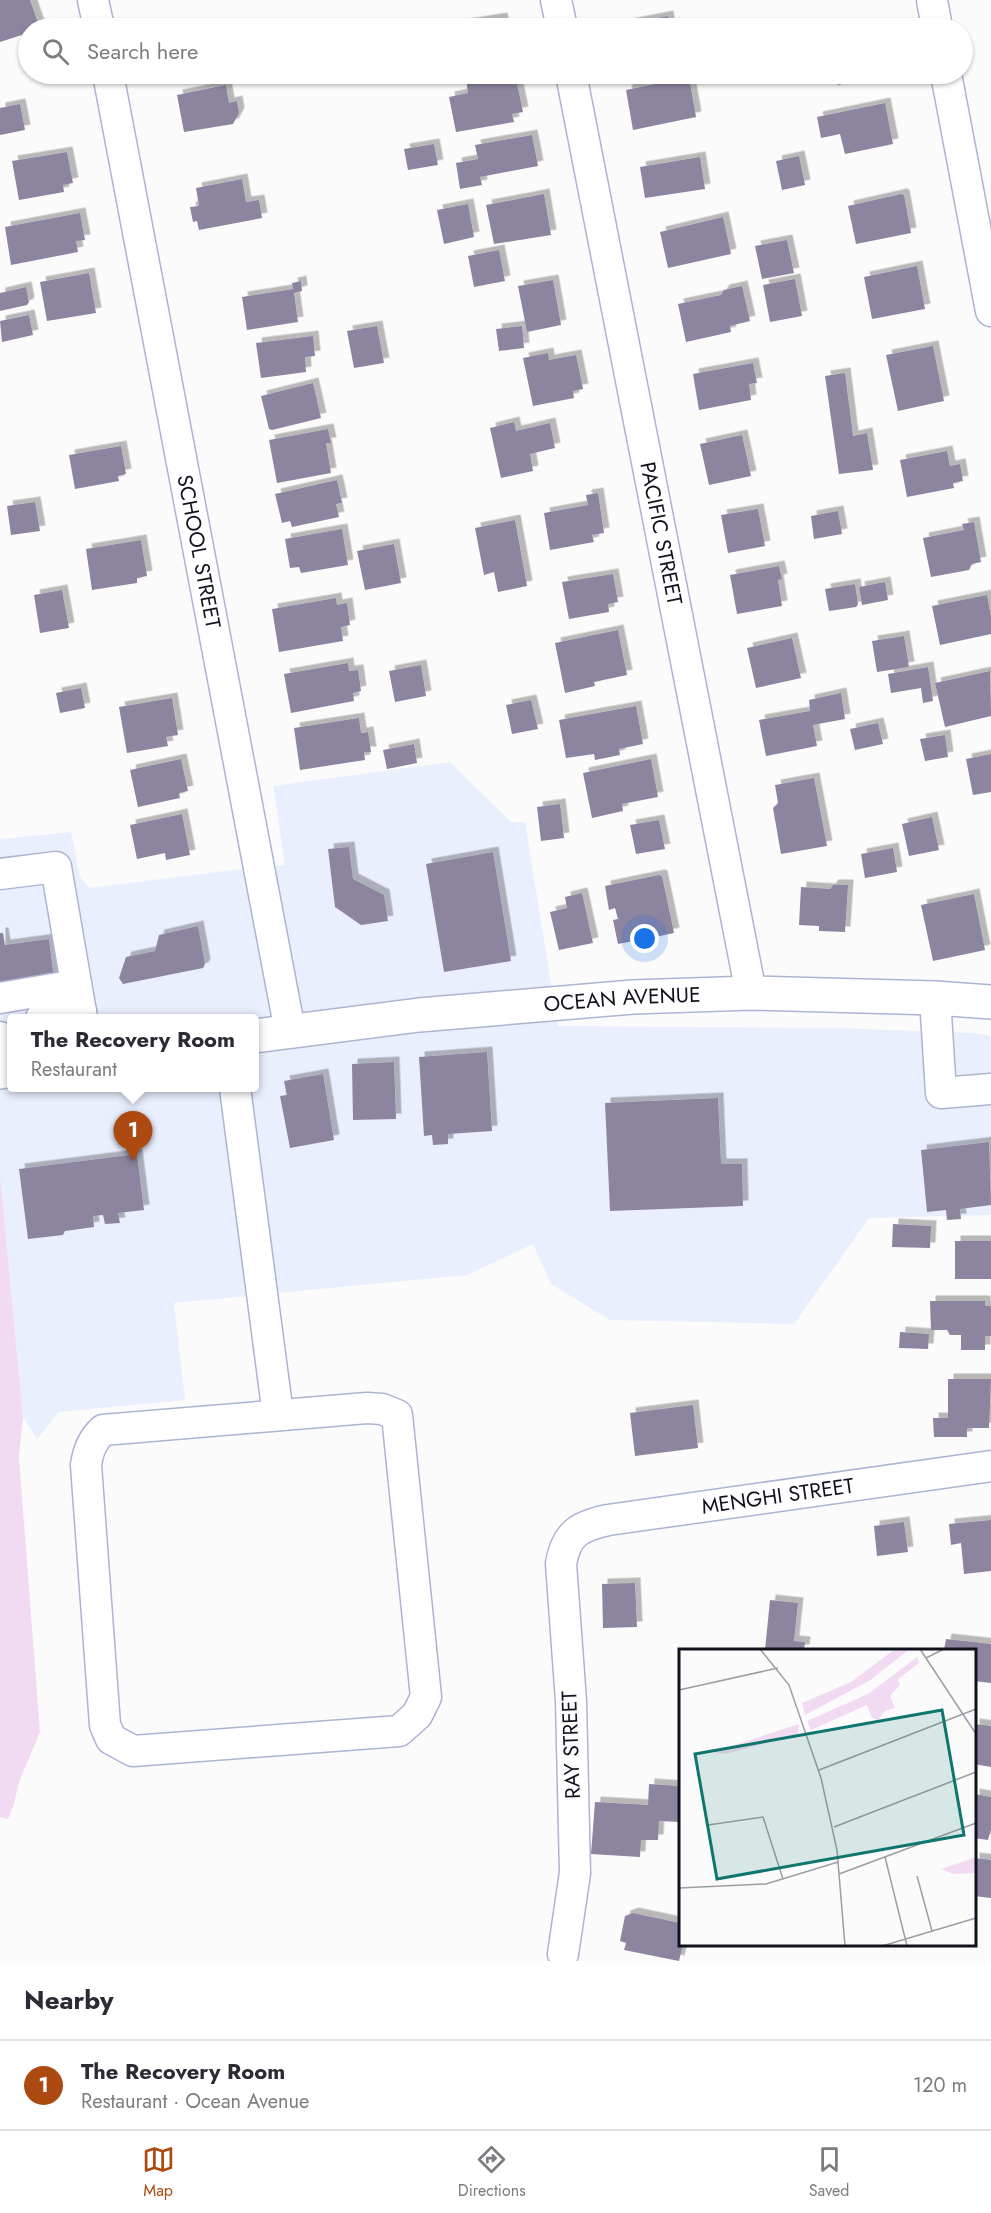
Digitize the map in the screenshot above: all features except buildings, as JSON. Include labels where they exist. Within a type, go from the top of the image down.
[{"type":"main road","name":"OCEAN AVENUE","points":[[259,1035],[408,1016],[633,997],[751,993],[935,998],[991,1002]]},
{"type":"street","points":[[93,0],[97,18]]},
{"type":"street","points":[[556,0],[560,18]]},
{"type":"street","points":[[932,0],[935,18]]},
{"type":"street","name":"SCHOOL STREET","points":[[110,84],[291,1031]]},
{"type":"street","name":"PACIFIC STREET","points":[[573,84],[751,993]]},
{"type":"street","points":[[948,84],[991,311]]},
{"type":"street","points":[[0,874],[56,867],[79,1005]]},
{"type":"street","points":[[0,998],[79,1005]]},
{"type":"street","points":[[935,998],[941,1093],[991,1089]]},
{"type":"street","points":[[53,1014],[79,1005]]},
{"type":"street","points":[[0,1037],[6,1071]]},
{"type":"street","points":[[236,1092],[278,1415]]},
{"type":"street","points":[[367,1408],[382,1409],[398,1415],[426,1697],[417,1715],[399,1731],[133,1751],[111,1739],[105,1725],[86,1465],[88,1452],[95,1437],[103,1430],[278,1415],[367,1408]]},
{"type":"street","name":"MENGHI STREET","points":[[571,1538],[580,1528],[609,1520],[991,1466]]},
{"type":"street","name":"RAY STREET","points":[[563,1954],[575,1873],[571,1701],[561,1564],[566,1544],[571,1538]]},
{"type":"shaded area","points":[[450,762],[511,822],[525,822],[558,1026],[836,1028],[974,1033],[991,1036],[991,1215],[869,1218],[794,1324],[610,1320],[551,1284],[533,1244],[467,1275],[174,1303],[185,1400],[59,1412],[37,1439],[23,1417],[0,1174],[0,839],[71,832],[80,876],[89,888],[285,865],[273,786]]},
{"type":"shaded area","points":[[0,1174],[23,1417],[19,1457],[40,1732],[19,1782],[8,1819],[0,1817]]},
{"type":"place","name":"The Recovery Room","points":[[133,1161]]}]
